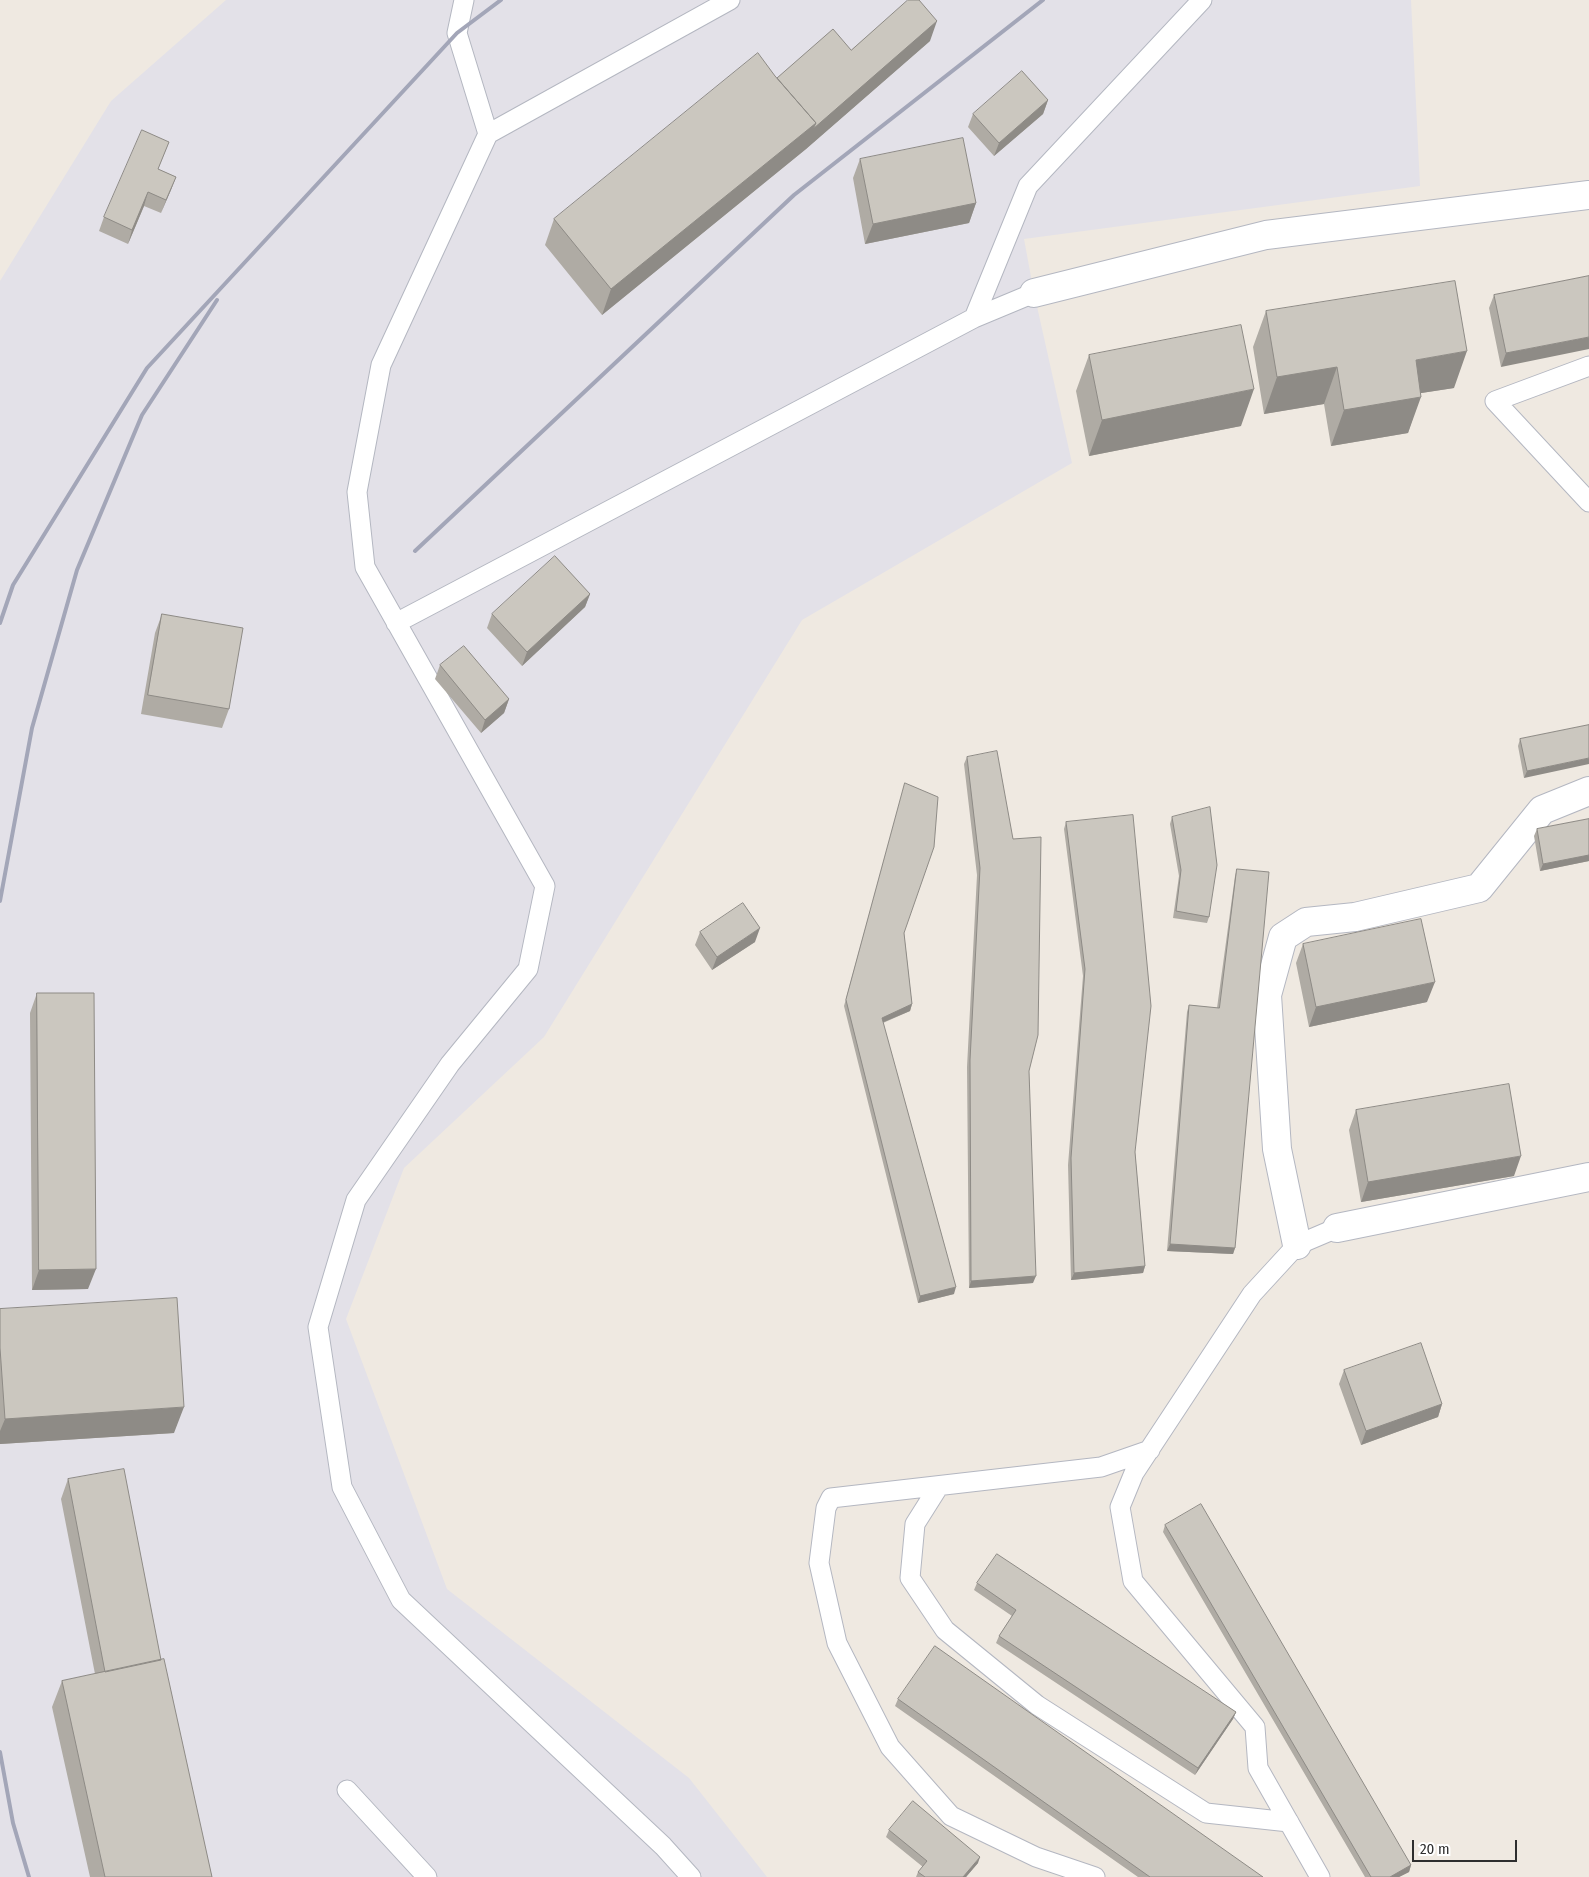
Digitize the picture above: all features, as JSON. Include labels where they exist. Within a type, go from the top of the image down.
[{"type":"street","points":[[1034,293],[1266,235],[1589,195]]},
{"type":"street","points":[[1297,1245],[1277,1149],[1267,996],[1283,937],[1306,922],[1355,917],[1478,888],[1542,810],[1589,791]]},
{"type":"street","points":[[1337,1228],[1589,1177]]},
{"type":"lane","points":[[464,0],[457,32],[488,134]]},
{"type":"lane","points":[[691,1877],[664,1846],[401,1600],[342,1487],[318,1327],[356,1200],[450,1064],[528,969],[545,886],[365,567],[357,492],[381,365],[488,134],[730,0]]},
{"type":"lane","points":[[974,318],[1028,186],[1202,0]]},
{"type":"lane","points":[[396,623],[974,318],[1034,293]]},
{"type":"lane","points":[[1589,366],[1495,401],[1589,502]]},
{"type":"lane","points":[[1320,1877],[1258,1768],[1255,1727],[1133,1581],[1120,1507],[1134,1473],[1252,1294],[1297,1245],[1337,1228]]},
{"type":"lane","points":[[1095,1877],[1036,1857],[951,1816],[890,1748],[837,1643],[819,1563],[826,1508],[831,1498],[1101,1468],[1150,1450]]},
{"type":"lane","points":[[939,1486],[915,1524],[910,1578],[944,1630],[1037,1705],[1206,1813],[1289,1822]]},
{"type":"lane","points":[[347,1790],[427,1877]]},
{"type":"shaded area","points":[[226,0],[1411,0],[1420,186],[1024,239],[1034,293],[1072,463],[802,620],[544,1037],[404,1168],[346,1319],[447,1589],[689,1778],[767,1877],[0,1877],[0,281],[111,101]]},
{"type":"building","points":[[908,0],[919,0],[937,21],[813,129],[816,123],[777,78],[833,29],[851,50]]},
{"type":"building","points":[[758,53],[775,76],[816,123],[611,289],[554,219]]},
{"type":"building","points":[[1022,71],[1048,100],[999,143],[973,114]]},
{"type":"building","points":[[142,130],[169,142],[158,169],[176,177],[166,200],[148,192],[132,230],[104,217]]},
{"type":"building","points":[[963,138],[976,203],[873,224],[860,159]]},
{"type":"building","points":[[1589,276],[1589,337],[1506,353],[1494,295]]},
{"type":"building","points":[[1455,281],[1467,351],[1416,360],[1421,397],[1344,410],[1337,367],[1277,377],[1266,311]]},
{"type":"building","points":[[1241,325],[1254,389],[1102,420],[1089,355]]},
{"type":"building","points":[[555,556],[590,594],[527,652],[492,614]]},
{"type":"building","points":[[162,614],[243,628],[229,709],[148,695]]},
{"type":"building","points":[[464,646],[509,699],[485,720],[440,665]]},
{"type":"building","points":[[1589,725],[1589,758],[1527,771],[1520,739]]},
{"type":"building","points":[[997,751],[1013,839],[1041,837],[1038,1035],[1029,1071],[1036,1276],[971,1281],[970,1060],[980,868],[967,757]]},
{"type":"building","points":[[905,783],[938,797],[934,847],[904,933],[912,1004],[882,1018],[956,1287],[920,1296],[846,1000]]},
{"type":"building","points":[[1210,807],[1217,865],[1209,917],[1176,911],[1181,870],[1172,817]]},
{"type":"building","points":[[1133,815],[1151,1006],[1135,1152],[1145,1266],[1074,1273],[1071,1158],[1085,969],[1066,822]]},
{"type":"building","points":[[1589,819],[1589,855],[1543,864],[1537,829]]},
{"type":"building","points":[[1237,869],[1269,872],[1235,1248],[1170,1244],[1189,1005],[1219,1008]]},
{"type":"building","points":[[743,903],[760,928],[717,957],[700,932]]},
{"type":"building","points":[[1421,919],[1435,982],[1316,1007],[1303,944]]},
{"type":"building","points":[[37,993],[94,993],[96,1269],[39,1270]]},
{"type":"building","points":[[1509,1084],[1521,1156],[1368,1182],[1356,1110]]},
{"type":"building","points":[[177,1298],[184,1407],[5,1419],[0,1348],[0,1309]]},
{"type":"building","points":[[1421,1343],[1442,1404],[1366,1431],[1344,1370]]},
{"type":"building","points":[[124,1469],[161,1660],[105,1672],[68,1479]]},
{"type":"building","points":[[1201,1504],[1411,1865],[1390,1877],[1371,1877],[1165,1525]]},
{"type":"building","points":[[997,1554],[1236,1712],[1198,1768],[999,1636],[1016,1610],[977,1583]]},
{"type":"building","points":[[935,1646],[1263,1877],[1150,1877],[898,1699]]},
{"type":"building","points":[[164,1659],[212,1877],[105,1877],[62,1681]]},
{"type":"building","points":[[913,1801],[980,1857],[963,1877],[925,1877],[918,1872],[927,1861],[889,1830]]},
{"type":"railway","points":[[0,623],[13,585],[147,368],[457,33],[501,0]]},
{"type":"railway","points":[[415,551],[794,195],[1043,0]]},
{"type":"railway","points":[[0,901],[32,728],[77,570],[142,415],[217,300]]},
{"type":"railway","points":[[0,1752],[13,1823],[29,1877]]}]
